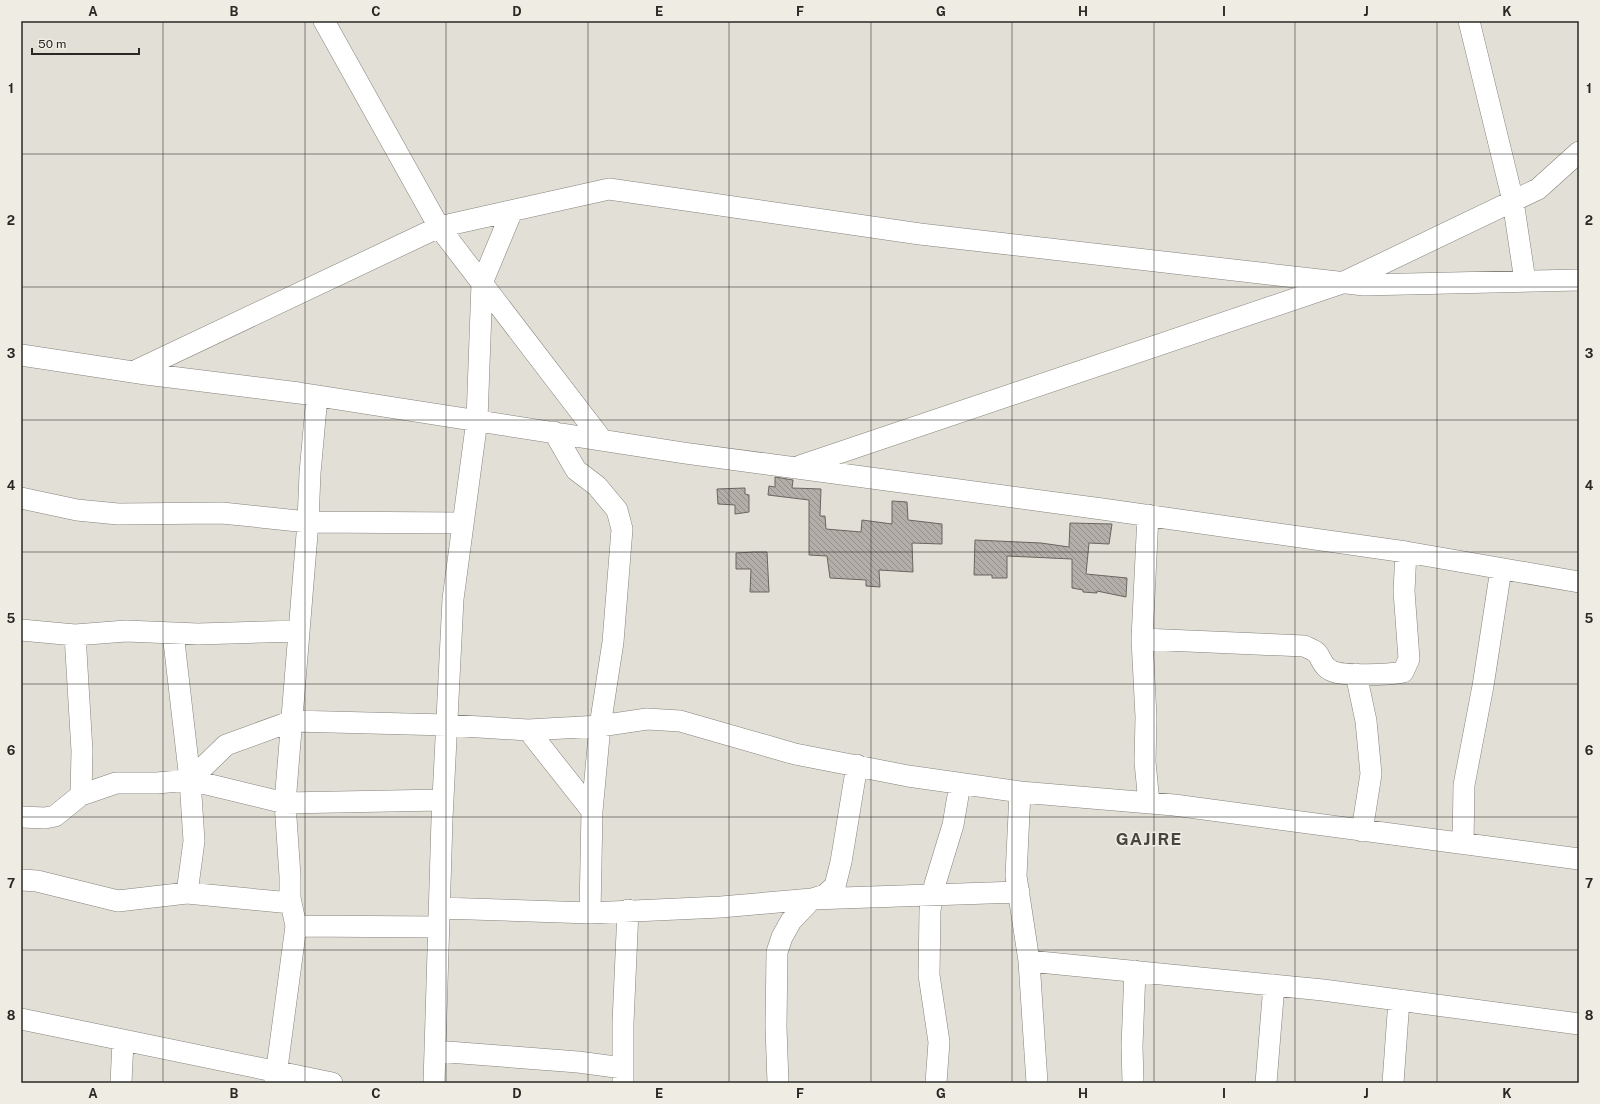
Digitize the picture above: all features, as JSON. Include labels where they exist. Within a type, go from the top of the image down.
[{"type":"street","points":[[324,21],[439,227],[602,440]]},
{"type":"street","points":[[1469,21],[1513,201],[1525,281]]},
{"type":"street","points":[[796,468],[1342,283],[1538,189],[1579,152]]},
{"type":"street","points":[[133,372],[439,227],[609,188],[920,234],[1342,283],[1364,285],[1579,280]]},
{"type":"street","points":[[434,1083],[443,800],[453,599],[477,420],[482,283],[512,211]]},
{"type":"street","points":[[21,355],[133,372],[317,396],[796,468],[1148,515],[1406,552],[1579,582]]},
{"type":"street","points":[[276,1078],[296,926],[291,903],[285,803],[317,396]]},
{"type":"street","points":[[554,432],[576,470],[597,486],[617,510],[622,529],[613,642],[600,726],[592,811],[590,913]]},
{"type":"street","points":[[21,498],[77,510],[118,514],[222,513],[308,522],[463,523]]},
{"type":"street","points":[[1148,515],[1142,639],[1146,717],[1145,762],[1149,803]]},
{"type":"street","points":[[1142,639],[1304,646],[1317,652],[1323,665],[1331,671],[1356,674],[1393,674],[1403,672],[1409,659],[1404,591],[1406,552]]},
{"type":"street","points":[[1463,843],[1464,785],[1483,686],[1501,569]]},
{"type":"street","points":[[21,630],[75,635],[126,631],[198,634],[299,631]]},
{"type":"street","points":[[173,633],[190,780],[194,841],[187,893]]},
{"type":"street","points":[[75,635],[82,751],[81,795]]},
{"type":"street","points":[[1356,674],[1366,721],[1371,774],[1362,831]]},
{"type":"street","points":[[190,780],[226,745],[292,721],[447,724],[528,730],[600,726],[647,719],[680,721],[795,754],[908,776],[960,784],[1020,792],[1174,805],[1579,859]]},
{"type":"street","points":[[528,730],[592,811]]},
{"type":"street","points":[[778,1083],[777,952],[782,937],[791,921],[812,899],[825,895],[835,886],[842,862],[857,766]]},
{"type":"street","points":[[21,817],[45,818],[55,816],[81,795],[116,783],[157,783],[190,780],[285,803],[443,800]]},
{"type":"street","points":[[936,1083],[939,1042],[929,976],[930,910],[934,884],[952,825],[960,784]]},
{"type":"street","points":[[1020,792],[1016,876],[1029,960],[1037,1083]]},
{"type":"street","points":[[21,880],[37,881],[118,902],[187,893],[291,903]]},
{"type":"street","points":[[296,926],[440,918],[720,907],[812,899],[1018,892]]},
{"type":"street","points":[[435,1051],[578,1062],[623,1076],[623,1023],[628,910]]},
{"type":"street","points":[[1029,960],[1323,990],[1579,1024]]},
{"type":"street","points":[[1133,1083],[1132,1046],[1135,971]]},
{"type":"street","points":[[1266,1083],[1274,985]]},
{"type":"street","points":[[1393,1083],[1399,1000]]},
{"type":"street","points":[[21,1019],[123,1041],[276,1078],[332,1083]]},
{"type":"street","points":[[121,1083],[123,1041]]},
{"type":"building","points":[[775,477],[793,480],[792,488],[821,489],[820,516],[825,516],[826,529],[861,532],[862,520],[892,524],[892,501],[907,502],[908,520],[942,524],[942,544],[912,543],[913,572],[879,570],[880,587],[866,586],[866,580],[830,578],[827,556],[809,555],[809,500],[768,495],[769,486],[775,487]]},
{"type":"building","points":[[745,488],[745,494],[749,495],[749,512],[735,514],[735,505],[718,504],[717,489]]},
{"type":"building","points":[[1070,523],[1112,524],[1109,544],[1089,543],[1086,574],[1127,578],[1126,597],[1097,591],[1097,593],[1083,592],[1083,590],[1072,588],[1072,559],[1007,556],[1007,578],[992,578],[992,575],[974,575],[975,540],[1041,543],[1069,547]]},
{"type":"building","points":[[767,552],[769,592],[750,592],[751,569],[736,569],[736,553]]},
{"type":"district","name":"GAJIRE","points":[[1149,839]]}]
